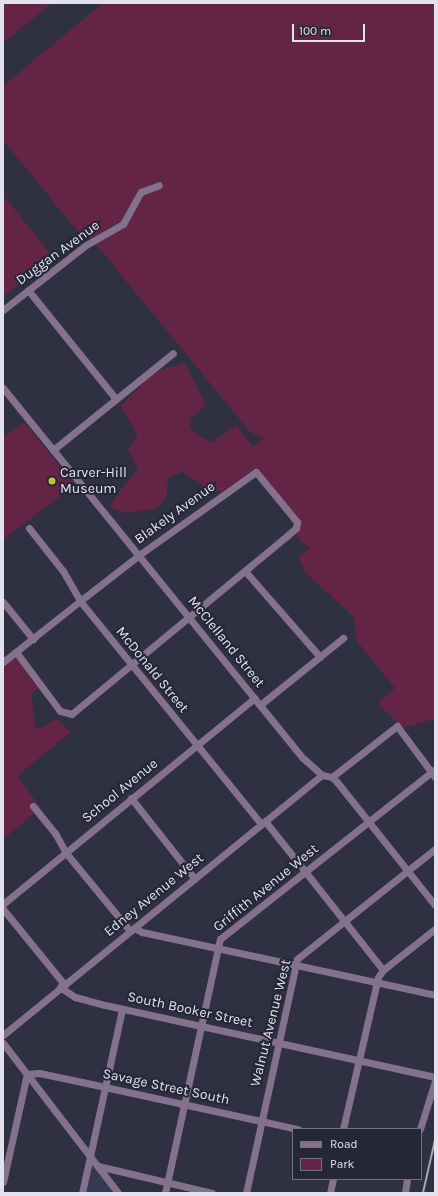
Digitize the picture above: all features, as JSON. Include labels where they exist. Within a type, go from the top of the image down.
[{"type":"street","name":"Duggan Avenue","points":[[3,310],[86,245],[123,224],[141,192],[159,185]]},
{"type":"street","points":[[28,290],[116,399]]},
{"type":"street","points":[[53,450],[173,353]]},
{"type":"street","name":"McClelland Street","points":[[3,388],[303,758],[322,775]]},
{"type":"street","name":"Blakely Avenue","points":[[3,662],[139,555],[234,486],[257,472],[297,524],[245,571]]},
{"type":"street","name":"McDonald Street","points":[[29,528],[63,572],[80,601],[196,746],[306,871],[383,970]]},
{"type":"street","points":[[16,652],[60,710],[66,714],[74,713],[245,571],[320,657]]},
{"type":"street","points":[[3,602],[33,639]]},
{"type":"street","points":[[260,705],[343,638]]},
{"type":"street","name":"School Avenue","points":[[3,904],[255,698]]},
{"type":"street","points":[[332,777],[397,726],[434,773]]},
{"type":"street","name":"Griffith Avenue West","points":[[165,1193],[220,940],[306,871],[434,773]]},
{"type":"street","points":[[322,775],[332,777],[435,905]]},
{"type":"street","name":"Edney Avenue West","points":[[3,1035],[322,775]]},
{"type":"street","points":[[131,798],[195,879]]},
{"type":"street","points":[[33,806],[55,833],[66,853],[132,929],[435,995]]},
{"type":"street","name":"Walnut Avenue West","points":[[246,1193],[296,965],[302,954],[435,849]]},
{"type":"street","points":[[3,909],[62,986]]},
{"type":"street","points":[[343,1128],[375,983],[383,970],[435,929]]},
{"type":"street","name":"South Booker Street","points":[[62,986],[75,997],[122,1009],[435,1078]]},
{"type":"street","points":[[82,1193],[122,1009]]},
{"type":"street","points":[[3,1043],[118,1193]]},
{"type":"street","name":"Savage Street South","points":[[27,1074],[39,1073],[294,1128]]},
{"type":"street","points":[[3,1182],[27,1074]]},
{"type":"street","points":[[420,1128],[435,1081]]},
{"type":"street","points":[[98,1166],[167,1184],[212,1193]]},
{"type":"street","points":[[330,1193],[333,1180]]},
{"type":"street","points":[[405,1193],[407,1180]]},
{"type":"shaded area","points":[[92,1162],[115,1193],[85,1193]]},
{"type":"green space","points":[[3,3],[52,3],[3,43]]},
{"type":"green space","points":[[103,3],[435,3],[435,719],[402,728],[378,703],[395,688],[357,641],[354,617],[305,572],[299,556],[310,548],[300,540],[295,532],[300,524],[252,471],[223,491],[213,492],[183,472],[168,477],[167,496],[156,509],[125,513],[110,507],[122,488],[138,470],[128,449],[137,435],[121,406],[154,372],[185,363],[206,405],[190,419],[190,428],[202,438],[213,442],[236,425],[253,446],[264,438],[250,432],[95,243],[125,226],[143,194],[163,186],[160,182],[139,190],[121,221],[91,239],[78,232],[3,140],[3,86]]},
{"type":"green space","points":[[3,195],[53,257],[3,297]]},
{"type":"green space","points":[[24,422],[75,485],[3,540],[3,437]]},
{"type":"green space","points":[[16,656],[39,687],[31,695],[36,730],[57,719],[71,732],[17,776],[41,808],[39,810],[33,802],[29,805],[35,813],[3,839],[3,666]]},
{"type":"railway","points":[[423,1193],[435,1140]]},
{"type":"place","name":"Carver-Hill Museum","points":[[52,481]]}]
